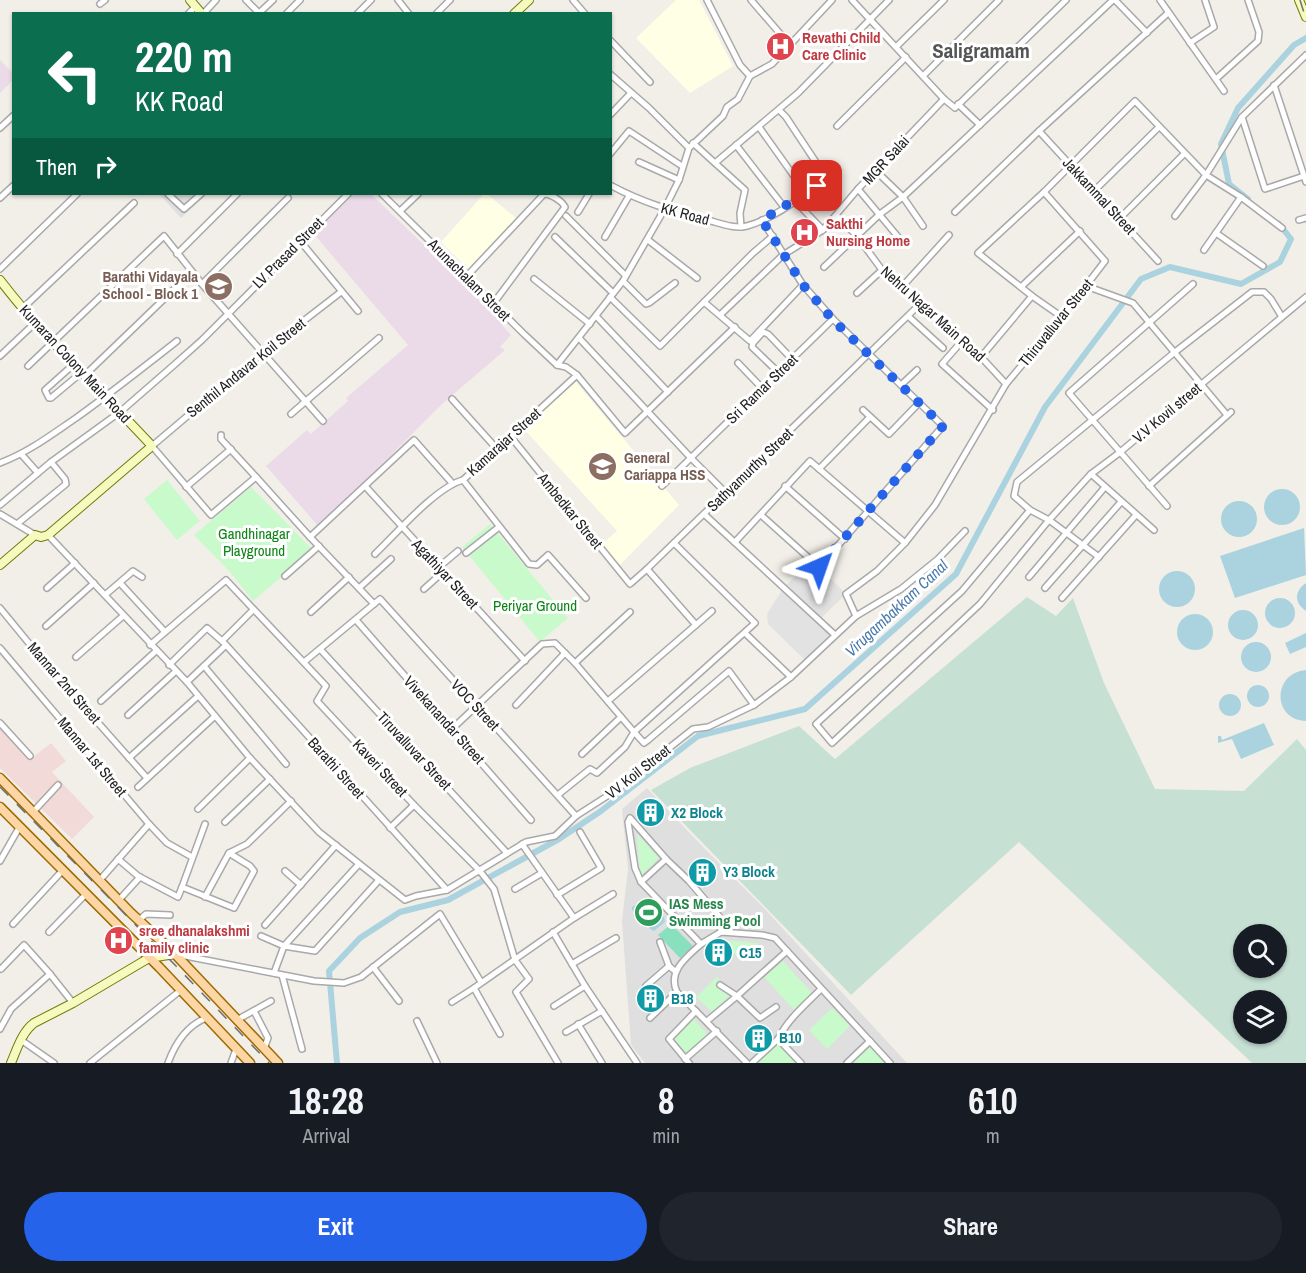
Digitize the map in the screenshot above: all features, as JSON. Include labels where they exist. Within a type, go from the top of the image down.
[{"type":"main road","points":[[2,784],[175,954],[278,1063]]},
{"type":"main road","points":[[0,807],[250,1063]]},
{"type":"street","points":[[204,12],[216,0]]},
{"type":"street","points":[[246,0],[257,12]]},
{"type":"street","points":[[259,12],[273,0]]},
{"type":"street","points":[[288,12],[298,0]]},
{"type":"street","points":[[359,12],[371,0]]},
{"type":"street","points":[[398,0],[407,12]]},
{"type":"street","points":[[438,12],[450,0]]},
{"type":"street","points":[[516,12],[529,0]]},
{"type":"street","points":[[573,0],[582,12]]},
{"type":"street","points":[[707,0],[740,65],[750,76]]},
{"type":"street","points":[[751,0],[789,45]]},
{"type":"street","points":[[852,0],[955,108],[1066,0]]},
{"type":"street","points":[[715,163],[779,110],[889,0]]},
{"type":"street","points":[[896,47],[944,0]]},
{"type":"street","points":[[923,76],[999,0]]},
{"type":"street","points":[[824,267],[880,214],[903,197],[1114,0],[1147,33]]},
{"type":"street","points":[[1160,0],[1224,91]]},
{"type":"street","points":[[1190,43],[1214,27],[1205,0]]},
{"type":"street","points":[[1215,79],[1258,40],[1259,32],[1248,0]]},
{"type":"street","points":[[1299,0],[1306,17]]},
{"type":"street","points":[[1304,0],[1306,4]]},
{"type":"street","points":[[557,365],[624,278],[648,240],[679,180],[682,166],[691,146],[723,116],[727,107],[738,99],[750,76],[772,64],[828,1]]},
{"type":"street","points":[[955,212],[1039,131],[1168,13]]},
{"type":"street","points":[[612,42],[650,82]]},
{"type":"street","points":[[1175,216],[1206,175],[1242,117],[1306,55]]},
{"type":"street","points":[[837,126],[906,57]]},
{"type":"street","points":[[612,76],[745,190],[740,213],[741,227],[762,220],[827,179],[779,110]]},
{"type":"street","points":[[1242,117],[1265,189],[1305,179],[1274,85]]},
{"type":"street","points":[[612,113],[631,93]]},
{"type":"street","name":"MGR Salai","points":[[720,315],[783,255],[823,230],[858,189],[944,99]]},
{"type":"street","points":[[1062,317],[978,253],[1044,192],[1135,101],[1206,175],[1241,197],[1282,228]]},
{"type":"street","points":[[958,104],[980,125]]},
{"type":"street","points":[[0,128],[12,117]]},
{"type":"street","points":[[759,126],[806,193]]},
{"type":"street","points":[[1094,191],[1159,127]]},
{"type":"street","points":[[612,152],[629,131],[682,166]]},
{"type":"street","name":"Jakkammal Street","points":[[1039,131],[1158,261]]},
{"type":"street","points":[[612,142],[617,146]]},
{"type":"street","points":[[736,145],[784,207]]},
{"type":"street","points":[[1120,218],[1184,154]]},
{"type":"street","points":[[639,162],[679,180]]},
{"type":"street","points":[[876,171],[903,197],[923,226]]},
{"type":"street","name":"KK Road","points":[[612,186],[629,196],[664,210],[741,227]]},
{"type":"street","points":[[0,198],[12,187]]},
{"type":"street","points":[[858,189],[904,244]]},
{"type":"street","points":[[1021,287],[1080,231],[1044,192]]},
{"type":"street","points":[[0,269],[76,195]]},
{"type":"street","points":[[169,195],[184,209],[200,195]]},
{"type":"street","points":[[177,254],[236,195]]},
{"type":"street","name":"LV Prasad Street","points":[[0,506],[51,462],[120,412],[202,340],[347,195]]},
{"type":"street","name":"Arunachalam Street","points":[[383,195],[557,365],[566,367],[577,375]]},
{"type":"street","points":[[400,211],[417,195]]},
{"type":"street","points":[[466,277],[543,195]]},
{"type":"street","points":[[494,304],[565,207],[550,195]]},
{"type":"street","points":[[578,212],[588,195]]},
{"type":"street","points":[[605,237],[629,196]]},
{"type":"street","points":[[1204,250],[1241,197]]},
{"type":"street","points":[[202,284],[288,198]]},
{"type":"street","points":[[795,201],[823,230]]},
{"type":"street","points":[[22,309],[134,202]]},
{"type":"street","points":[[566,216],[646,304],[675,283]]},
{"type":"street","name":"Nehru Nagar Main Road","points":[[837,216],[857,236],[882,270],[981,357],[1006,384]]},
{"type":"street","points":[[1299,220],[1306,218]]},
{"type":"street","points":[[761,515],[819,567],[943,426],[833,320],[803,285],[762,220]]},
{"type":"street","name":"Thiruvalluvar Street","points":[[856,616],[846,594],[877,570],[905,543],[939,500],[1006,384],[1105,261],[1080,231]]},
{"type":"street","points":[[1216,232],[1263,266]]},
{"type":"street","points":[[28,366],[164,236],[202,284],[323,421]]},
{"type":"street","points":[[555,237],[660,346],[773,236]]},
{"type":"street","points":[[901,288],[949,236]]},
{"type":"street","points":[[648,240],[697,278]]},
{"type":"street","points":[[301,242],[358,311]]},
{"type":"street","points":[[857,293],[882,270]]},
{"type":"street","points":[[73,365],[45,390],[49,398],[51,399],[82,374],[192,272]]},
{"type":"street","points":[[534,279],[590,324]]},
{"type":"street","name":"Kumaran Colony Main Road","points":[[0,280],[52,343],[152,446]]},
{"type":"street","points":[[1167,507],[1069,393],[1193,284]]},
{"type":"street","points":[[703,303],[750,340],[803,285]]},
{"type":"street","points":[[1086,286],[1133,303],[1201,384],[1229,413],[1149,486]]},
{"type":"street","name":"Senthil Andavar Koil Street","points":[[152,446],[262,353],[341,292]]},
{"type":"street","points":[[1099,557],[1049,520],[1030,510],[1014,496],[1017,482],[1174,352],[1252,292],[1264,292],[1282,317]]},
{"type":"street","points":[[981,357],[1032,296]]},
{"type":"street","name":"V.V Kovil street","points":[[1030,510],[962,591],[816,724],[831,743],[980,604],[1049,520],[1091,474],[1306,297]]},
{"type":"street","name":"Sathyamurthy Street","points":[[630,584],[920,304]]},
{"type":"street","points":[[596,316],[668,392]]},
{"type":"street","points":[[908,316],[942,348]]},
{"type":"street","name":"Sri Ramar Street","points":[[662,486],[833,320]]},
{"type":"street","points":[[0,356],[35,323]]},
{"type":"street","points":[[577,375],[625,433],[735,327]]},
{"type":"street","points":[[778,372],[752,347],[763,332],[768,334],[792,359]]},
{"type":"street","points":[[291,414],[379,338]]},
{"type":"street","points":[[579,338],[726,493]]},
{"type":"street","points":[[0,463],[22,455],[105,397],[177,341]]},
{"type":"street","points":[[962,341],[942,364],[993,410]]},
{"type":"street","points":[[738,363],[762,388]]},
{"type":"street","points":[[901,385],[917,370]]},
{"type":"street","name":"Kamarajar Street","points":[[375,554],[425,505],[452,483],[463,480],[577,375]]},
{"type":"street","points":[[452,399],[497,449]]},
{"type":"street","points":[[863,410],[889,434],[919,403]]},
{"type":"street","points":[[819,469],[870,417]]},
{"type":"street","points":[[150,645],[226,580],[304,662],[374,604],[221,439],[221,435]]},
{"type":"street","name":"Ambedkar Street","points":[[511,437],[630,584]]},
{"type":"street","points":[[310,537],[414,440],[452,483]]},
{"type":"street","points":[[0,514],[35,535],[41,537],[48,535],[152,446],[212,515],[256,477]]},
{"type":"street","points":[[186,487],[231,449]]},
{"type":"street","points":[[22,455],[38,473]]},
{"type":"street","points":[[735,542],[810,461],[905,543]]},
{"type":"street","points":[[17,524],[66,484],[65,479],[51,462]]},
{"type":"street","points":[[1091,474],[1154,530]]},
{"type":"street","points":[[463,480],[529,564],[537,566],[548,555],[586,598]]},
{"type":"street","name":"Agathiyar Street","points":[[365,486],[525,661]]},
{"type":"street","points":[[785,486],[845,539]]},
{"type":"street","points":[[1029,577],[1105,488]]},
{"type":"street","points":[[1045,588],[1121,502]]},
{"type":"street","points":[[704,514],[835,635]]},
{"type":"street","points":[[1062,598],[1136,515]]},
{"type":"street","points":[[466,553],[499,527]]},
{"type":"street","name":"VV Koil Street","points":[[379,880],[405,900],[447,890],[522,845],[535,839],[555,836],[576,816],[615,791],[693,729],[708,728],[754,705],[791,677],[856,616],[901,589],[938,559],[965,531]]},
{"type":"street","points":[[0,565],[35,535]]},
{"type":"street","points":[[48,535],[176,671],[250,758],[319,832],[379,880],[315,951],[284,946],[261,936]]},
{"type":"street","points":[[559,794],[590,769],[597,773],[625,747],[634,732],[755,623],[674,543]]},
{"type":"street","points":[[285,576],[319,546]]},
{"type":"street","points":[[424,589],[458,551]]},
{"type":"street","points":[[359,588],[391,559]]},
{"type":"street","points":[[47,588],[75,562]]},
{"type":"street","points":[[648,569],[696,625]]},
{"type":"street","points":[[105,595],[133,571],[142,577]]},
{"type":"street","points":[[311,612],[349,577]]},
{"type":"street","points":[[46,626],[94,583]]},
{"type":"street","points":[[120,583],[165,632]]},
{"type":"street","name":"VOC Street","points":[[374,604],[380,599],[559,794],[576,816]]},
{"type":"street","name":"Mannar 2nd Street","points":[[0,608],[147,777]]},
{"type":"street","points":[[186,682],[204,666],[254,610]]},
{"type":"street","points":[[608,701],[712,611]]},
{"type":"street","points":[[575,663],[630,612]]},
{"type":"street","points":[[76,657],[123,616]]},
{"type":"street","name":"Vivekanandar Street","points":[[356,620],[531,820]]},
{"type":"street","points":[[169,664],[207,628],[224,643]]},
{"type":"street","points":[[745,633],[791,677]]},
{"type":"street","points":[[452,729],[542,644],[552,642],[575,663],[644,742],[729,671],[754,705]]},
{"type":"street","name":"Barathi Street","points":[[224,643],[447,890]]},
{"type":"street","name":"Mannar 1st Street","points":[[0,648],[149,824],[167,843],[192,857]]},
{"type":"street","name":"Tiruvalluvar Street","points":[[320,649],[507,853]]},
{"type":"street","points":[[101,701],[156,651]]},
{"type":"street","points":[[516,705],[565,653]]},
{"type":"street","name":"Kaveri Street","points":[[304,662],[326,686],[317,701],[414,805],[479,870],[494,889],[515,960]]},
{"type":"street","points":[[204,666],[286,764]]},
{"type":"street","points":[[128,715],[176,671]]},
{"type":"street","points":[[129,758],[198,696]]},
{"type":"street","points":[[138,787],[215,716]]},
{"type":"street","points":[[582,754],[621,717]]},
{"type":"street","points":[[0,723],[30,756]]},
{"type":"street","points":[[198,809],[250,758]]},
{"type":"street","points":[[225,822],[270,779]]},
{"type":"street","points":[[33,812],[58,785]]},
{"type":"street","points":[[205,897],[229,853],[247,844],[291,801]]},
{"type":"street","points":[[390,828],[414,805]]},
{"type":"street","points":[[701,944],[641,882],[634,868],[628,822],[630,818],[719,916],[721,932]]},
{"type":"street","points":[[100,880],[149,824]]},
{"type":"street","points":[[118,859],[140,877],[178,897],[205,824]]},
{"type":"street","points":[[0,861],[20,826]]},
{"type":"street","points":[[557,895],[601,868],[580,832]]},
{"type":"street","points":[[265,925],[336,845]]},
{"type":"street","points":[[522,845],[574,918]]},
{"type":"street","points":[[182,887],[232,908],[236,906],[254,871],[229,853]]},
{"type":"street","points":[[641,882],[666,860]]},
{"type":"street","points":[[274,973],[284,946],[360,864]]},
{"type":"street","points":[[13,924],[63,870]]},
{"type":"street","points":[[285,871],[301,885]]},
{"type":"street","points":[[515,889],[542,873]]},
{"type":"street","points":[[119,900],[140,877]]},
{"type":"street","points":[[49,932],[86,894]]},
{"type":"street","points":[[452,1002],[553,932],[613,894]]},
{"type":"street","points":[[139,920],[146,914],[170,915]]},
{"type":"street","points":[[11,1063],[21,1040],[34,1023],[73,1003],[149,957],[175,954],[316,981],[344,983],[361,977],[440,914],[482,982]]},
{"type":"street","points":[[553,932],[585,986],[637,1063]]},
{"type":"street","points":[[747,1063],[677,992],[674,985],[673,977],[682,962],[701,944],[721,932],[762,934],[775,938],[890,1063]]},
{"type":"street","points":[[572,964],[615,938]]},
{"type":"street","points":[[660,942],[669,966],[676,972]]},
{"type":"street","points":[[1,969],[24,945],[73,1003]]},
{"type":"street","points":[[707,1021],[786,951]]},
{"type":"street","points":[[515,960],[529,979],[516,992],[558,1063]]},
{"type":"street","points":[[645,986],[669,966]]},
{"type":"street","points":[[373,967],[399,1001]]},
{"type":"street","points":[[0,1029],[11,1009],[50,974]]},
{"type":"street","points":[[282,975],[302,1049]]},
{"type":"street","points":[[720,985],[737,996],[760,1018],[776,1007]]},
{"type":"street","points":[[554,1006],[585,986]]},
{"type":"street","points":[[474,988],[500,1034]]},
{"type":"street","points":[[752,1063],[778,1039],[794,1015],[821,989]]},
{"type":"street","points":[[90,1063],[181,990]]},
{"type":"street","points":[[650,1018],[677,992]]},
{"type":"street","points":[[237,1020],[271,1001]]},
{"type":"street","points":[[254,1011],[267,1038],[264,1049]]},
{"type":"street","points":[[566,1032],[602,1011]]},
{"type":"street","points":[[696,1011],[669,1039],[687,1061],[717,1031]]},
{"type":"street","points":[[168,1063],[174,1046],[195,1022],[206,1018]]},
{"type":"street","points":[[417,1022],[437,1063]]},
{"type":"street","points":[[578,1024],[602,1063]]},
{"type":"street","points":[[778,1039],[801,1063]]},
{"type":"street","points":[[21,1040],[54,1063]]},
{"type":"street","points":[[847,1063],[870,1041]]},
{"type":"street","points":[[231,1063],[236,1049]]},
{"type":"shaded area","points":[[676,0],[699,0],[733,66],[690,93],[636,38]]},
{"type":"shaded area","points":[[0,60],[12,72],[12,81],[0,93]]},
{"type":"shaded area","points":[[160,195],[206,195],[181,218]]},
{"type":"shaded area","points":[[352,195],[372,195],[504,322],[502,325],[511,335],[500,347],[505,350],[442,404],[319,527],[266,466],[307,430],[311,434],[348,401],[346,398],[408,345],[313,233]]},
{"type":"shaded area","points":[[483,195],[488,195],[516,218],[468,269],[441,242]]},
{"type":"shaded area","name":"General Cariappa HSS","points":[[576,382],[679,505],[619,566],[602,544],[617,531],[523,428]]},
{"type":"shaded area","points":[[812,565],[819,567],[846,594],[819,620],[835,635],[807,662],[768,624],[767,614],[784,587]]},
{"type":"shaded area","points":[[1027,597],[1056,616],[1073,598],[1104,683],[1155,789],[1244,791],[1297,739],[1306,750],[1306,1063],[1252,1063],[1019,842],[851,995],[651,790],[690,768],[799,726],[835,759]]},
{"type":"shaded area","points":[[0,722],[32,758],[51,743],[66,761],[52,772],[94,817],[72,839],[0,768]]},
{"type":"shaded area","points":[[647,788],[763,907],[907,1063],[645,1063],[631,1045],[622,921],[628,869],[622,809]]},
{"type":"green space","points":[[167,480],[200,521],[177,540],[144,499]]},
{"type":"green space","name":"Gandhinagar Playground","points":[[251,487],[313,550],[253,601],[231,573],[194,535]]},
{"type":"green space","name":"Periyar Ground","points":[[490,524],[568,618],[540,642],[462,547]]},
{"type":"green space","points":[[637,834],[659,858],[640,877]]},
{"type":"green space","points":[[671,924],[693,946],[680,958],[658,935]]},
{"type":"green space","points":[[721,940],[759,943],[741,960]]},
{"type":"green space","points":[[783,961],[813,994],[795,1011],[764,977]]},
{"type":"green space","points":[[717,977],[732,993],[712,1012],[696,997]]},
{"type":"green space","points":[[832,1008],[850,1026],[827,1049],[809,1030]]},
{"type":"green space","points":[[692,1017],[709,1036],[687,1057],[669,1039]]},
{"type":"green space","points":[[778,1043],[798,1063],[758,1063]]},
{"type":"green space","points":[[870,1046],[885,1063],[853,1063]]},
{"type":"water","points":[[1282,489],[1295,494],[1300,507],[1295,520],[1282,525],[1269,520],[1264,507],[1269,494]]},
{"type":"water","points":[[1239,501],[1252,506],[1257,519],[1252,532],[1239,537],[1226,532],[1221,519],[1226,506]]},
{"type":"water","points":[[1304,528],[1306,575],[1235,598],[1220,556]]},
{"type":"water","points":[[1177,571],[1190,576],[1195,589],[1190,602],[1177,607],[1164,602],[1159,589],[1164,576]]},
{"type":"water","points":[[1306,583],[1306,611],[1299,604],[1297,597],[1299,590]]},
{"type":"water","points":[[1280,598],[1286,599],[1294,607],[1294,619],[1286,627],[1280,628],[1274,627],[1266,619],[1265,613],[1266,607],[1274,599]]},
{"type":"water","points":[[1243,610],[1249,611],[1257,619],[1257,631],[1249,639],[1243,640],[1237,639],[1229,631],[1228,625],[1229,619],[1237,611]]},
{"type":"water","points":[[1195,614],[1208,619],[1213,632],[1208,645],[1195,650],[1182,645],[1177,632],[1182,619]]},
{"type":"water","points":[[1306,633],[1306,647],[1290,654],[1285,643]]},
{"type":"water","points":[[1256,642],[1262,643],[1270,651],[1270,663],[1262,671],[1256,672],[1250,671],[1242,663],[1241,657],[1242,651],[1250,643]]},
{"type":"water","points":[[1306,670],[1306,721],[1295,719],[1287,713],[1280,696],[1287,679],[1295,673]]},
{"type":"water","points":[[1258,685],[1266,688],[1269,696],[1266,704],[1258,707],[1250,704],[1247,696],[1250,688]]},
{"type":"water","points":[[1230,694],[1238,697],[1241,705],[1238,713],[1230,716],[1222,713],[1219,705],[1222,697]]},
{"type":"water","points":[[1264,723],[1274,745],[1241,759],[1232,739],[1218,743],[1218,736],[1221,736],[1222,740]]},
{"type":"water","name":"IAS Mess Swimming Pool","points":[[645,899],[664,917],[665,922],[654,931],[632,910],[632,907]]},
{"type":"waterway","name":"Virugambakkam Canal","points":[[1248,199],[1229,184],[1221,144],[1238,108],[1294,45],[1306,38]]},
{"type":"waterway","name":"Virugambakkam Canal","points":[[337,1063],[329,971],[360,938],[400,912],[448,900],[559,839],[601,811],[698,736],[805,709],[956,574],[1045,407],[1141,279],[1170,267],[1241,284],[1280,262],[1291,239],[1279,224]]},
{"type":"railway","points":[[1300,0],[1306,19]]},
{"type":"railway","points":[[0,787],[269,1063]]},
{"type":"place","name":"Revathi Child Care Clinic","points":[[781,47]]},
{"type":"place","name":"Sakthi Nursing Home","points":[[805,233]]},
{"type":"place","name":"Barathi Vidayala School - Block 1","points":[[219,286]]},
{"type":"place","name":"General Cariappa HSS","points":[[603,467]]},
{"type":"place","name":"X2 Block","points":[[650,813]]},
{"type":"place","name":"Y3 Block","points":[[702,872]]},
{"type":"place","name":"IAS Mess Swimming Pool","points":[[648,913]]},
{"type":"place","name":"sree dhanalakshmi family clinic","points":[[118,940]]},
{"type":"place","name":"C15","points":[[718,953]]},
{"type":"place","name":"B18","points":[[650,999]]},
{"type":"place","name":"B10","points":[[758,1038]]},
{"type":"district","name":"Saligramam","points":[[981,51]]},
{"type":"route","points":[[817,186],[762,220],[803,285],[833,320],[943,426],[819,567]]}]
